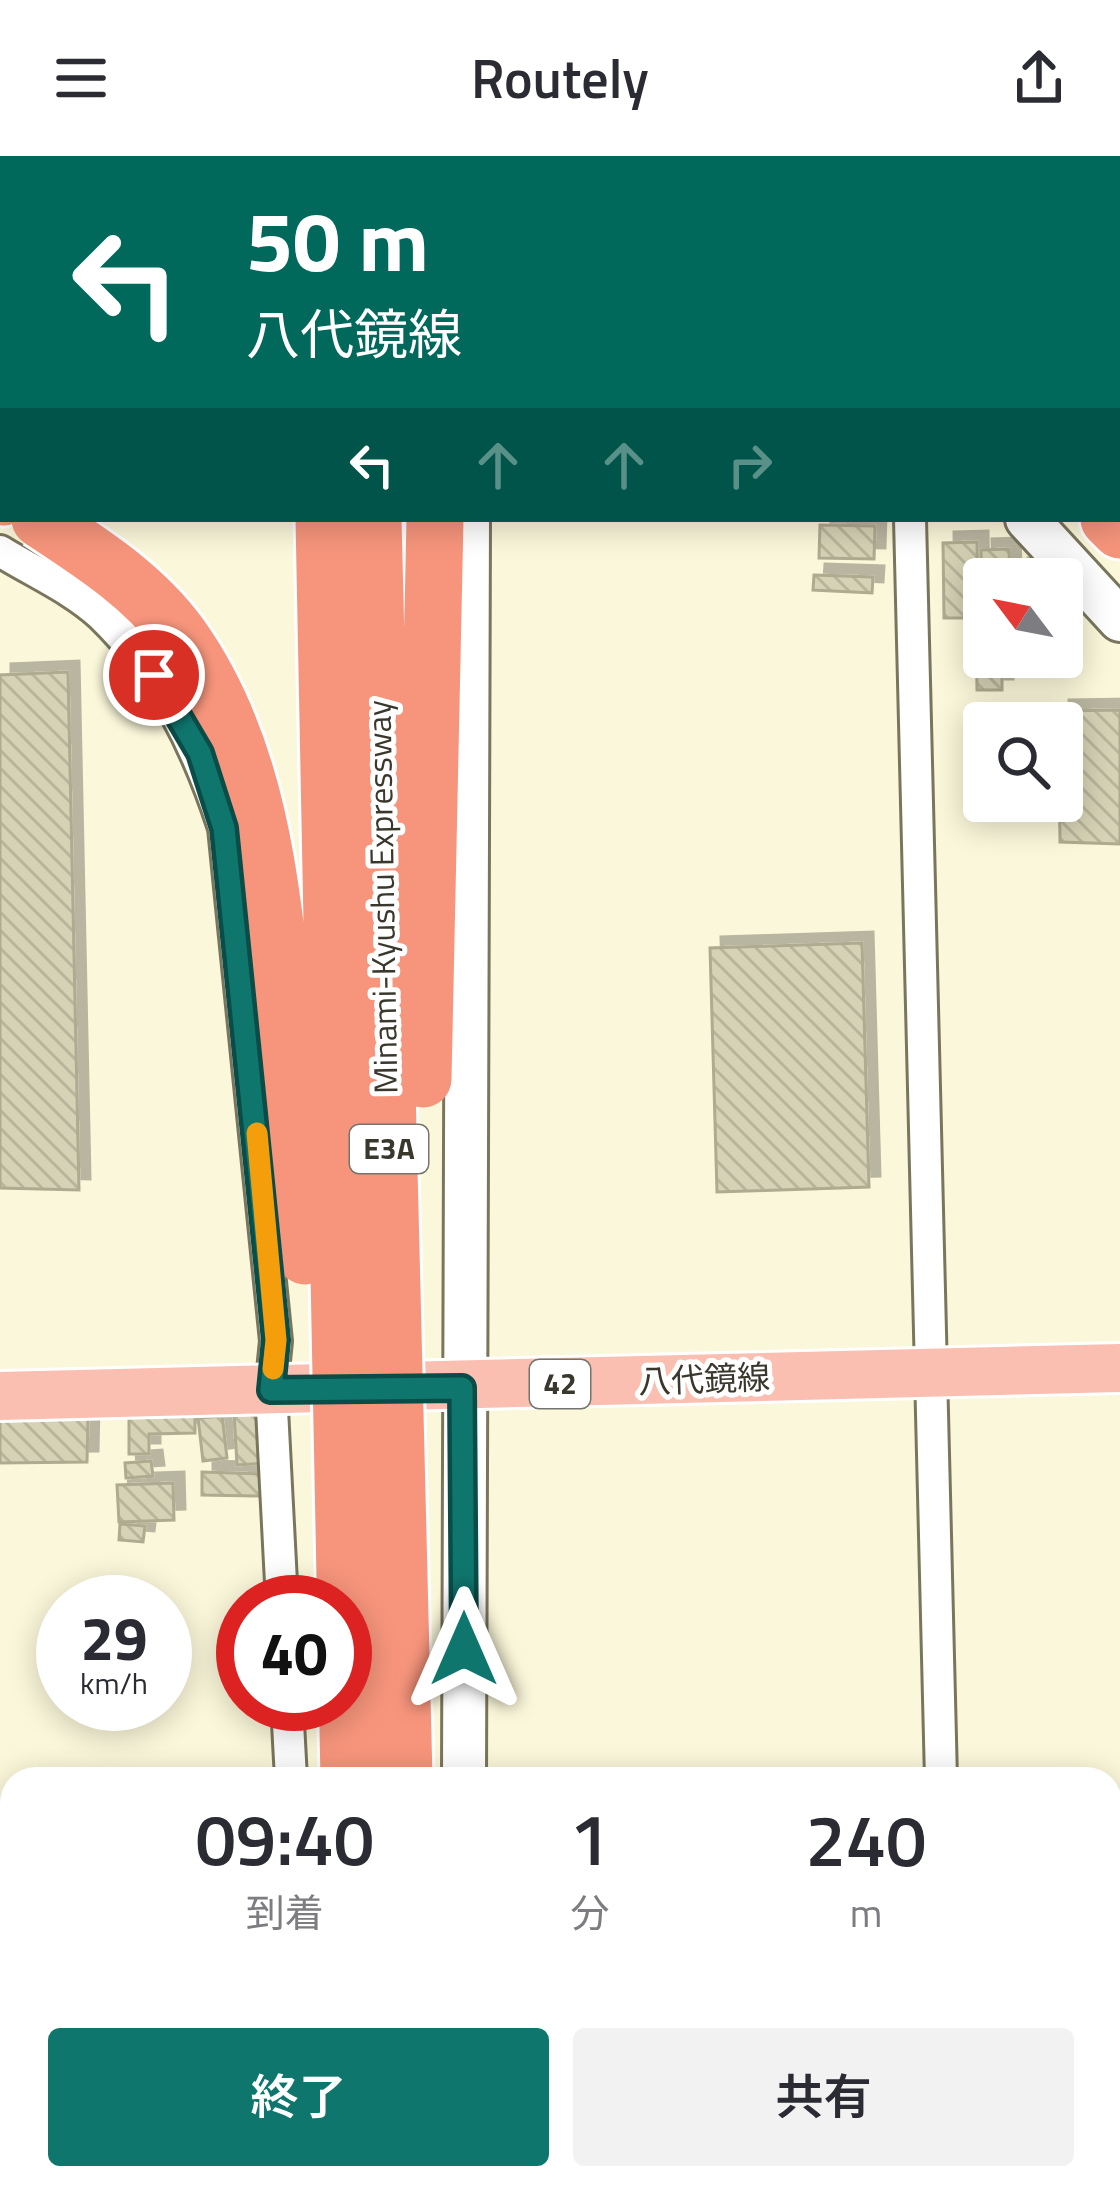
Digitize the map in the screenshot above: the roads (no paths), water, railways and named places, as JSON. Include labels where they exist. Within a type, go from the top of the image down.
[{"type":"highway","points":[[44,522],[136,588],[178,632],[213,687],[239,747],[276,923],[300,1179],[319,1575]]},
{"type":"highway","name":"Minami-Kyushu Expressway","points":[[325,522],[349,1767]]},
{"type":"highway","name":"Minami-Kyushu Expressway","points":[[373,522],[404,1767]]},
{"type":"highway","points":[[419,1767],[421,1175],[435,522]]},
{"type":"highway","points":[[325,1731],[327,1767]]},
{"type":"main road","name":"八代鏡線","points":[[0,1396],[462,1388],[928,1370],[1120,1369]]},
{"type":"street","points":[[464,1767],[468,522]]},
{"type":"street","points":[[910,522],[941,1767]]},
{"type":"street","points":[[1030,522],[1120,620]]},
{"type":"street","points":[[0,550],[98,613],[154,675],[200,753],[218,809],[239,940],[274,1317],[271,1390],[281,1575]]},
{"type":"street","points":[[288,1731],[290,1767]]}]
